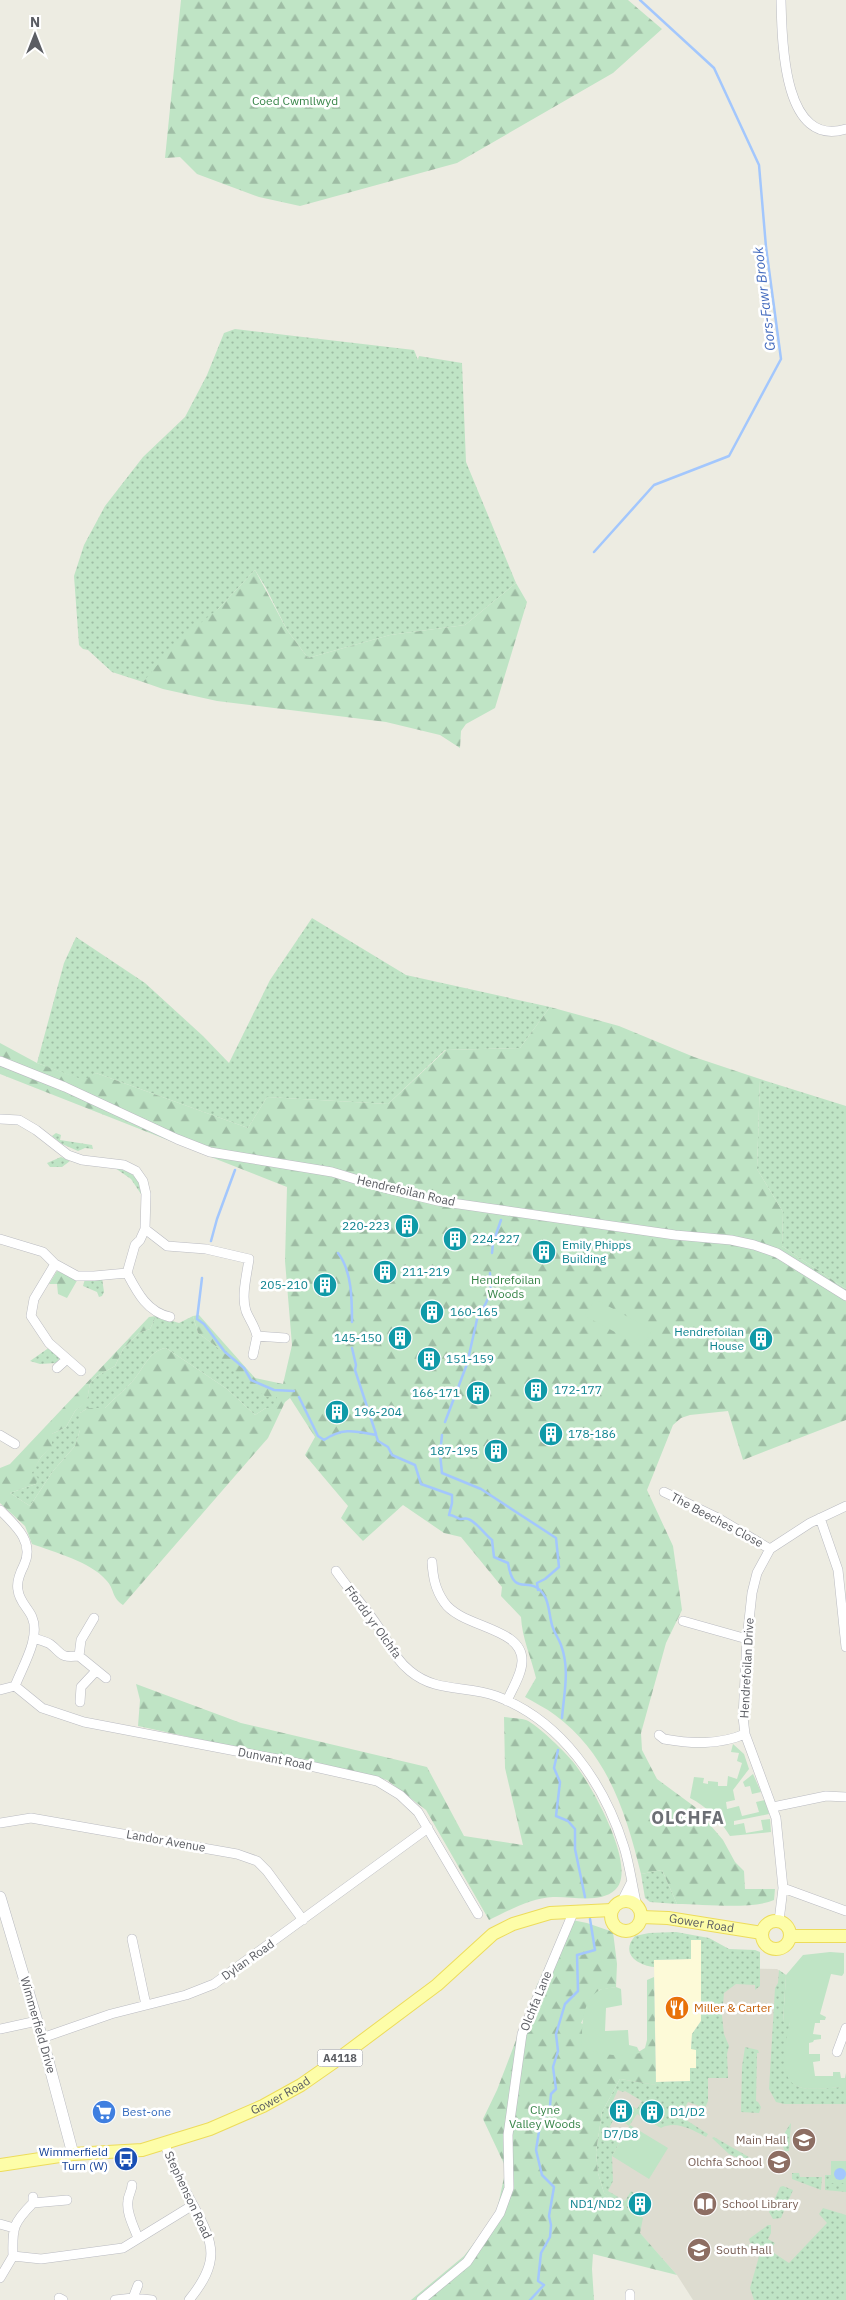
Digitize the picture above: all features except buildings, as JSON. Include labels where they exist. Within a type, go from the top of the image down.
[{"type":"main road","points":[[630,1902],[639,1911],[639,1925],[630,1931],[618,1930],[612,1923],[617,1906],[630,1902]]},
{"type":"main road","name":"Gower Road","points":[[0,2165],[73,2154],[127,2152],[164,2145],[250,2112],[302,2085],[407,2008],[493,1934],[513,1924],[550,1913],[573,1913],[617,1906]]},
{"type":"main road","name":"Gower Road","points":[[639,1911],[668,1918],[762,1933]]},
{"type":"main road","name":"Gower Road","points":[[573,1913],[612,1923]]},
{"type":"main road","points":[[779,1921],[788,1926],[790,1936],[784,1946],[776,1949],[765,1944],[762,1933],[766,1925],[779,1921]]},
{"type":"main road","points":[[790,1936],[846,1936]]},
{"type":"street","points":[[781,0],[782,42],[787,82],[799,111],[816,128],[835,133],[846,129]]},
{"type":"street","name":"Hendrefoilan Road","points":[[0,1061],[65,1087],[177,1139],[210,1152],[332,1172],[388,1189],[438,1201],[675,1235],[731,1240],[754,1245],[777,1253],[846,1296]]},
{"type":"street","points":[[0,1119],[19,1120],[36,1130],[68,1155],[82,1160],[124,1165],[136,1171],[145,1188],[145,1230],[135,1245],[127,1272],[139,1295],[150,1308],[165,1318]]},
{"type":"street","points":[[145,1230],[167,1246],[206,1250],[249,1259],[244,1303],[246,1311],[255,1326],[257,1336],[253,1355]]},
{"type":"street","points":[[0,1239],[43,1252],[55,1264],[77,1276],[127,1272]]},
{"type":"street","points":[[55,1264],[34,1299],[31,1316],[50,1343],[81,1371]]},
{"type":"street","points":[[257,1336],[285,1338]]},
{"type":"street","points":[[57,1368],[67,1359]]},
{"type":"street","points":[[0,1434],[15,1444]]},
{"type":"street","name":"The Beeches Close","points":[[664,1492],[718,1518],[770,1549]]},
{"type":"street","name":"Hendrefoilan Drive","points":[[779,1921],[783,1888],[774,1807],[745,1734],[743,1717],[747,1639],[752,1593],[757,1573],[770,1549],[820,1518],[846,1506]]},
{"type":"street","points":[[0,1510],[27,1541],[27,1558],[17,1589],[35,1625],[34,1638],[15,1686],[0,1690]]},
{"type":"street","points":[[820,1518],[838,1570],[846,1647]]},
{"type":"street","points":[[432,1562],[434,1585],[444,1603],[453,1612],[510,1638],[518,1646],[522,1664],[507,1701]]},
{"type":"street","name":"Ffordd yr Olchfa","points":[[336,1570],[380,1628],[391,1651],[410,1671],[429,1682],[449,1688],[480,1692],[507,1701],[528,1712],[549,1728],[596,1781],[615,1821],[625,1848],[631,1883],[639,1911]]},
{"type":"street","points":[[79,1656],[81,1640],[94,1618]]},
{"type":"street","points":[[683,1621],[747,1639]]},
{"type":"street","points":[[34,1638],[49,1644],[61,1656],[79,1656],[106,1678]]},
{"type":"street","points":[[80,1702],[81,1686],[96,1671]]},
{"type":"street","name":"Dunvant Road","points":[[15,1686],[42,1708],[84,1722],[288,1761],[377,1781],[400,1795],[418,1812],[478,1914]]},
{"type":"street","points":[[659,1736],[674,1740],[702,1743],[731,1740],[745,1734]]},
{"type":"street","points":[[774,1807],[826,1796],[846,1797]]},
{"type":"street","name":"Landor Avenue","points":[[0,1823],[31,1818],[237,1854],[257,1861],[267,1871],[303,1920]]},
{"type":"street","name":"Dylan Road","points":[[42,2038],[111,2014],[186,1995],[214,1984],[428,1828]]},
{"type":"street","points":[[617,1906],[631,1883]]},
{"type":"street","points":[[783,1888],[846,1911]]},
{"type":"street","name":"Wimmerfield Drive","points":[[0,1897],[42,2038],[73,2154]]},
{"type":"street","name":"Olchfa Lane","points":[[420,2300],[467,2262],[500,2213],[509,2188],[508,2135],[522,2034],[573,1913]]},
{"type":"street","points":[[131,1939],[146,2005]]},
{"type":"street","points":[[0,2029],[37,2021]]},
{"type":"street","points":[[837,2052],[844,2042],[846,2028]]},
{"type":"street","name":"Stephenson Road","points":[[164,2145],[205,2226],[211,2245],[210,2262],[204,2282],[189,2300]]},
{"type":"street","points":[[132,2184],[132,2191],[128,2200],[128,2212],[138,2238]]},
{"type":"street","points":[[0,2278],[13,2256],[14,2228],[18,2218],[33,2200],[67,2200]]},
{"type":"street","points":[[13,2256],[41,2259],[123,2248],[193,2205]]},
{"type":"street","points":[[0,2224],[14,2228]]},
{"type":"street","points":[[134,2298],[138,2285]]},
{"type":"street","points":[[115,2300],[134,2298],[152,2300]]},
{"type":"shaded area","points":[[691,1939],[701,1940],[701,2021],[692,2034],[691,2049],[696,2049],[696,2069],[690,2081],[656,2082],[654,1960],[691,1959]]},
{"type":"shaded area","name":"Olchfa School","points":[[705,1968],[777,1969],[786,1975],[783,2021],[785,2070],[830,2087],[846,2087],[846,2300],[693,2300],[677,2275],[604,2193],[602,2112],[626,2080],[693,2085],[701,2072]]},
{"type":"green space","name":"Coed Cwmllwyd","points":[[181,0],[628,0],[662,29],[613,73],[457,163],[300,206],[259,197],[197,174],[180,157],[165,158]]},
{"type":"green space","points":[[235,329],[414,350],[418,360],[419,356],[462,363],[466,462],[516,583],[465,625],[390,635],[308,658],[287,630],[255,570],[143,682],[112,672],[88,650],[83,649],[79,645],[74,576],[84,545],[105,506],[143,457],[185,417],[207,375],[224,333]]},
{"type":"green space","points":[[255,570],[287,630],[308,658],[390,635],[465,625],[516,583],[527,602],[495,708],[466,724],[461,731],[460,748],[440,735],[386,722],[217,701],[163,689],[143,682],[176,643],[219,608]]},
{"type":"green space","points":[[312,918],[406,975],[550,1007],[520,1048],[445,1050],[388,1104],[267,1097],[248,1128],[96,1073],[85,1081],[37,1063],[64,963],[76,937],[145,983],[203,1036],[229,1063],[270,980]]},
{"type":"green space","name":"Hendrefoilan Woods","points":[[550,1007],[619,1026],[694,1057],[760,1079],[757,1169],[783,1212],[782,1246],[846,1289],[846,1420],[743,1460],[728,1411],[690,1415],[681,1418],[673,1425],[647,1490],[673,1546],[682,1610],[666,1643],[641,1733],[642,1750],[657,1779],[695,1807],[723,1840],[735,1862],[744,1871],[745,1889],[775,1889],[774,1900],[765,1903],[740,1906],[677,1904],[662,1870],[641,1874],[629,1829],[602,1766],[589,1748],[552,1712],[525,1697],[536,1678],[525,1640],[521,1617],[501,1596],[502,1587],[461,1537],[444,1533],[403,1505],[363,1541],[341,1518],[348,1506],[305,1455],[315,1437],[290,1398],[285,1402],[268,1438],[123,1605],[119,1602],[106,1580],[91,1568],[72,1558],[32,1544],[25,1526],[0,1503],[0,1468],[10,1464],[149,1317],[156,1316],[150,1329],[139,1333],[123,1349],[115,1366],[97,1376],[90,1383],[87,1401],[75,1411],[66,1427],[52,1434],[52,1447],[41,1457],[32,1473],[38,1478],[36,1484],[10,1493],[30,1506],[53,1471],[75,1446],[80,1430],[80,1413],[88,1408],[105,1408],[131,1383],[150,1357],[166,1348],[227,1389],[255,1415],[266,1408],[277,1407],[277,1397],[266,1397],[219,1358],[221,1350],[198,1333],[193,1316],[199,1315],[255,1378],[283,1384],[292,1345],[285,1261],[287,1187],[0,1074],[0,1043],[37,1063],[84,1080],[96,1073],[248,1128],[267,1097],[388,1104],[446,1050],[520,1048]]},
{"type":"green space","points":[[760,1079],[846,1106],[846,1289],[782,1246],[783,1212],[757,1169]]},
{"type":"green space","points":[[56,1133],[61,1135],[60,1140],[92,1145],[93,1149],[85,1148],[78,1151],[62,1144],[52,1136]]},
{"type":"green space","points":[[61,1157],[70,1161],[62,1167],[50,1167],[47,1163]]},
{"type":"green space","points":[[115,1168],[130,1173],[138,1180],[142,1189],[141,1194],[131,1179]]},
{"type":"green space","points":[[57,1271],[78,1279],[67,1298],[58,1294],[57,1284],[49,1284]]},
{"type":"green space","points":[[102,1278],[104,1292],[102,1296],[99,1297],[97,1292],[83,1286],[85,1279]]},
{"type":"green space","points":[[595,1299],[652,1330],[643,1347],[585,1316]]},
{"type":"green space","points":[[156,1316],[179,1323],[193,1316],[198,1333],[221,1350],[238,1372],[264,1394],[277,1397],[277,1408],[266,1408],[255,1415],[227,1389],[166,1348],[150,1357],[131,1383],[105,1408],[88,1408],[80,1413],[80,1430],[75,1446],[53,1471],[30,1506],[10,1493],[36,1484],[31,1473],[41,1457],[51,1447],[52,1434],[66,1427],[75,1411],[87,1400],[90,1383],[97,1376],[115,1366],[123,1349],[139,1333],[150,1329]]},
{"type":"green space","points":[[50,1347],[60,1358],[56,1363],[40,1364],[30,1361]]},
{"type":"green space","points":[[136,1684],[241,1723],[427,1767],[464,1836],[523,1845],[505,1768],[504,1717],[526,1720],[544,1733],[565,1753],[591,1789],[610,1826],[617,1846],[621,1864],[621,1879],[615,1890],[602,1897],[545,1898],[520,1906],[489,1920],[426,1810],[387,1780],[138,1726],[140,1700]]},
{"type":"green space","points":[[733,1744],[744,1754],[749,1769],[733,1790],[735,1800],[726,1802],[727,1809],[739,1806],[742,1816],[759,1812],[756,1802],[765,1800],[769,1814],[734,1821],[734,1825],[744,1823],[746,1833],[763,1830],[761,1820],[770,1819],[771,1832],[730,1836],[713,1814],[690,1798],[694,1777],[704,1778],[703,1783],[708,1784],[708,1781],[718,1782],[718,1786],[727,1786],[728,1776],[737,1779],[742,1763],[737,1761],[739,1753],[731,1752]]},
{"type":"green space","points":[[753,1774],[761,1792],[752,1794],[750,1786],[745,1787],[743,1782]]},
{"type":"green space","points":[[662,1870],[677,1904],[650,1902],[645,1898],[641,1874]]},
{"type":"green space","name":"Clyne Valley Woods","points":[[567,1919],[587,1923],[613,1932],[617,1964],[616,1987],[599,1990],[581,2023],[635,2054],[645,2048],[647,2040],[647,1980],[654,1977],[656,2085],[620,2079],[602,2112],[596,2152],[598,2173],[604,2193],[643,2218],[640,2233],[677,2275],[593,2254],[594,2300],[411,2300],[464,2256],[496,2215],[506,2168],[483,2119],[497,2090],[537,1985]]},
{"type":"green space","points":[[676,1932],[709,1938],[729,1949],[755,1950],[760,1952],[760,1986],[755,1990],[755,1985],[736,1984],[724,1993],[722,2016],[724,2034],[729,2046],[727,2054],[728,2078],[708,2078],[708,2101],[705,2108],[688,2102],[680,2116],[708,2134],[706,2137],[678,2125],[661,2128],[637,2114],[629,2126],[618,2118],[619,2116],[628,2121],[633,2113],[617,2103],[620,2099],[637,2109],[642,2101],[625,2091],[618,2090],[609,2109],[616,2114],[608,2131],[622,2138],[612,2156],[613,2181],[608,2191],[625,2201],[631,2191],[635,2194],[628,2204],[643,2214],[642,2217],[604,2193],[598,2173],[596,2152],[602,2112],[620,2079],[656,2085],[656,2082],[690,2081],[690,2068],[696,2068],[696,2050],[691,2049],[692,2034],[701,2021],[701,1940],[691,1940],[691,1959],[654,1960],[654,1967],[637,1961],[632,1957],[629,1948],[635,1936],[649,1933]],"holes":[[[645,2103],[665,2114],[659,2123],[640,2111]]]},
{"type":"green space","points":[[830,1952],[844,1953],[844,1973],[842,1976],[831,1974],[820,2014],[826,2017],[825,2020],[820,2020],[820,2023],[815,2023],[813,2034],[821,2035],[821,2039],[809,2043],[809,2054],[820,2054],[820,2061],[813,2062],[815,2076],[833,2076],[833,2072],[840,2072],[841,2078],[845,2078],[846,2073],[846,2087],[803,2088],[792,2083],[787,2076],[785,2068],[785,2048],[790,2022],[783,2022],[786,1975],[803,1955]]},
{"type":"green space","points":[[779,1970],[786,1975],[783,2021],[790,2022],[786,2048],[788,2076],[792,2082],[803,2088],[846,2087],[846,2104],[784,2104],[776,2102],[769,2089],[775,1988],[778,1983]]},
{"type":"green space","points":[[616,1987],[621,1989],[622,2005],[606,2008],[605,2031],[628,2030],[629,2045],[637,2047],[640,2053],[633,2055],[611,2055],[595,2052],[582,2046],[584,2015],[589,2000],[600,1990]]},
{"type":"green space","points":[[745,2047],[758,2050],[759,2053],[757,2053],[756,2101],[761,2107],[759,2113],[741,2112],[742,2067]]},
{"type":"green space","points":[[791,2123],[789,2151],[785,2151],[783,2140]]},
{"type":"green space","points":[[630,2125],[668,2148],[649,2179],[612,2156]]},
{"type":"green space","points":[[714,2137],[761,2164],[759,2167],[729,2154],[712,2138]]},
{"type":"green space","points":[[831,2161],[846,2161],[846,2183],[831,2183]]},
{"type":"green space","points":[[792,2173],[799,2173],[800,2177],[822,2177],[821,2190],[792,2179]]},
{"type":"green space","points":[[825,2175],[831,2175],[831,2183],[846,2183],[846,2192],[825,2190]]},
{"type":"green space","points":[[783,2186],[793,2190],[781,2218],[773,2219],[769,2212],[780,2187]]},
{"type":"green space","points":[[823,2208],[846,2215],[846,2300],[754,2300],[750,2288],[760,2253],[746,2245],[771,2251],[789,2263],[827,2223],[819,2214]]},
{"type":"green space","points":[[768,2225],[771,2225],[771,2233],[768,2239],[775,2243],[771,2249],[750,2243],[749,2239]]},
{"type":"water","points":[[840,2168],[846,2174],[840,2180],[834,2174]]},
{"type":"waterway","name":"Gors-Fawr Brook","points":[[594,552],[654,485],[729,456],[781,359],[766,247],[759,165],[714,68],[640,0]]},
{"type":"waterway","points":[[211,1241],[235,1170]]},
{"type":"waterway","points":[[492,1253],[493,1243],[501,1220]]},
{"type":"waterway","points":[[338,1253],[343,1260],[349,1277],[352,1322]]},
{"type":"waterway","points":[[445,1422],[467,1364],[478,1315],[491,1292],[490,1273]]},
{"type":"waterway","points":[[202,1278],[197,1319],[204,1324],[225,1352],[244,1368],[251,1380],[274,1390],[294,1391]]},
{"type":"waterway","points":[[352,1348],[356,1365],[355,1370],[376,1434]]},
{"type":"waterway","points":[[299,1397],[318,1436],[324,1440],[337,1433],[349,1431],[376,1435],[378,1441],[388,1447],[392,1455],[415,1465],[421,1484],[452,1495],[449,1515],[471,1521],[492,1540],[494,1557],[508,1563],[514,1581],[518,1584],[533,1586],[544,1595],[553,1628],[564,1654],[566,1681],[562,1718]]},
{"type":"waterway","points":[[442,1435],[440,1454],[442,1473],[481,1489],[556,1538],[559,1567],[537,1583],[538,1590]]},
{"type":"waterway","points":[[558,1750],[554,1768],[560,1782],[556,1816],[568,1821],[575,1829],[575,1849],[585,1897]]},
{"type":"waterway","points":[[530,2300],[544,2285],[538,2281],[541,2253],[550,2237],[551,2225],[549,2216],[554,2187],[542,2175],[536,2150],[540,2125],[550,2106],[551,2094],[556,2089],[553,2067],[558,2051],[556,2034],[565,2004],[578,1991],[577,1955],[595,1950],[590,1919]]},
{"type":"place","name":"220-223","points":[[407,1226]]},
{"type":"place","name":"224-227","points":[[455,1239]]},
{"type":"place","name":"Emily Phipps Building","points":[[544,1252]]},
{"type":"place","name":"211-219","points":[[385,1272]]},
{"type":"place","name":"205-210","points":[[325,1285]]},
{"type":"place","name":"160-165","points":[[432,1312]]},
{"type":"place","name":"145-150","points":[[400,1338]]},
{"type":"place","name":"Hendrefoilan House","points":[[761,1339]]},
{"type":"place","name":"151-159","points":[[429,1359]]},
{"type":"place","name":"172-177","points":[[536,1390]]},
{"type":"place","name":"166-171","points":[[478,1393]]},
{"type":"place","name":"196-204","points":[[337,1412]]},
{"type":"place","name":"178-186","points":[[551,1434]]},
{"type":"place","name":"187-195","points":[[496,1451]]},
{"type":"place","name":"Miller & Carter","points":[[677,2008]]},
{"type":"place","name":"D7/D8","points":[[621,2111]]},
{"type":"place","name":"Best-one","points":[[104,2112]]},
{"type":"place","name":"D1/D2","points":[[652,2112]]},
{"type":"place","name":"Main Hall","points":[[804,2140]]},
{"type":"place","name":"Wimmerfield Turn (W)","points":[[126,2159]]},
{"type":"place","name":"Olchfa School","points":[[779,2162]]},
{"type":"place","name":"ND1/ND2","points":[[640,2204]]},
{"type":"place","name":"School Library","points":[[705,2204]]},
{"type":"place","name":"South Hall","points":[[699,2250]]},
{"type":"district","name":"OLCHFA","points":[[688,1818]]}]
